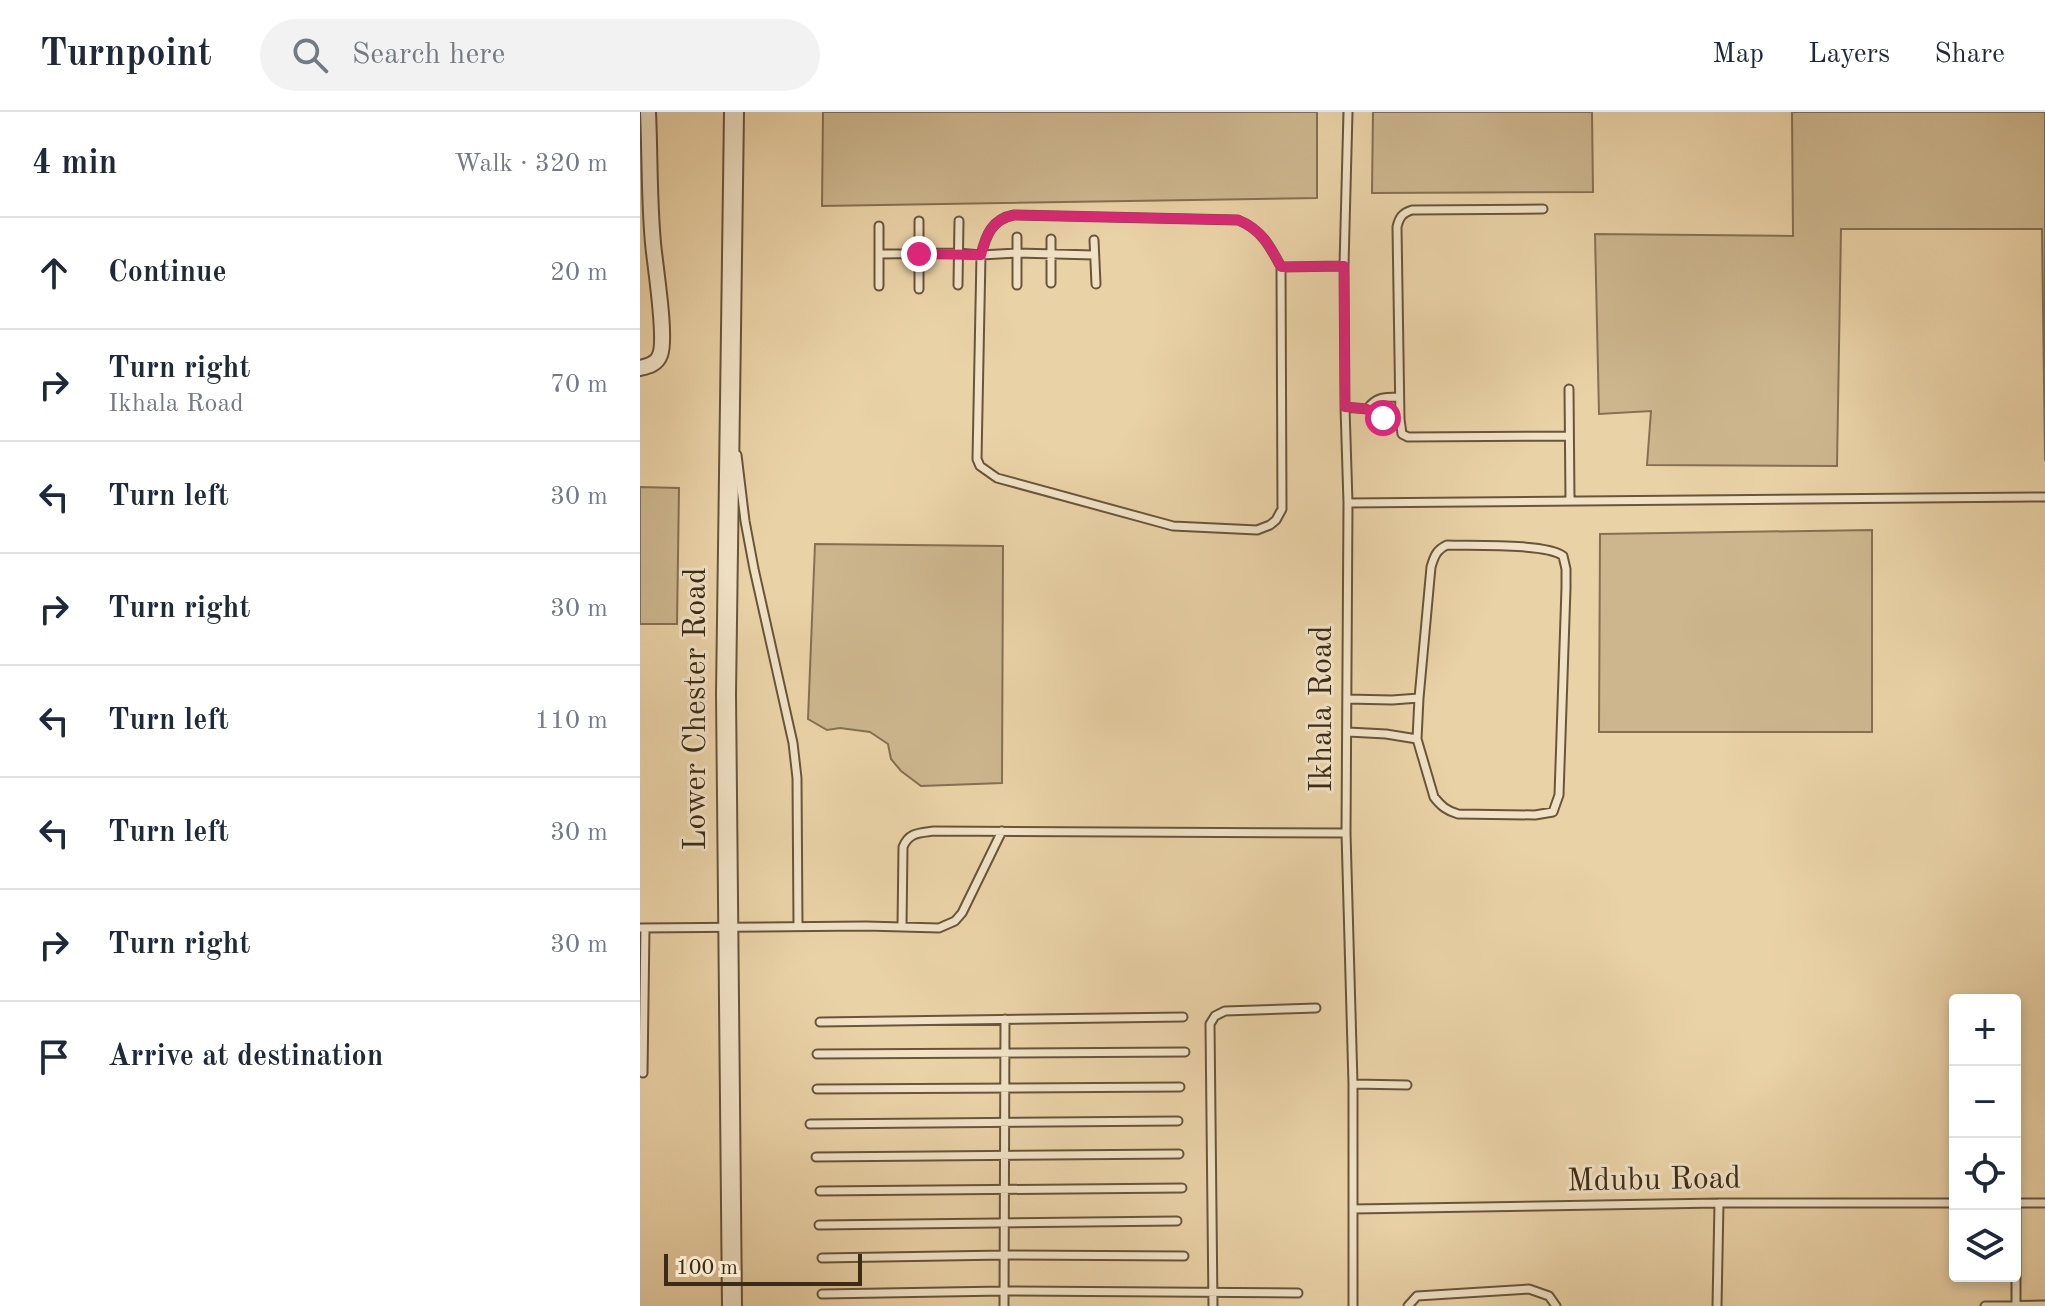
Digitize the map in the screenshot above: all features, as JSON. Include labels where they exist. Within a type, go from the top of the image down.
[{"type":"street","name":"Lower Chester Road","points":[[732,1306],[726,694],[734,112]]},
{"type":"street","points":[[640,368],[658,360],[662,336],[646,240],[646,114]]},
{"type":"lane","name":"Ikhala Road","points":[[1348,112],[1344,266],[1348,503],[1346,833],[1353,1084],[1353,1306]]},
{"type":"lane","points":[[1543,209],[1412,210],[1401,216],[1397,227],[1400,419],[1402,434],[1408,437],[1569,436]]},
{"type":"lane","points":[[1003,217],[1238,220],[1255,228],[1281,267],[1282,509],[1270,525],[1257,530],[1173,526],[997,478],[980,466],[977,459],[981,255],[985,238],[1003,217]]},
{"type":"lane","points":[[919,221],[919,289]]},
{"type":"lane","points":[[958,285],[959,221]]},
{"type":"lane","points":[[879,226],[879,286]]},
{"type":"lane","points":[[1017,237],[1017,285]]},
{"type":"lane","points":[[1051,239],[1051,283]]},
{"type":"lane","points":[[1094,240],[1096,284]]},
{"type":"lane","points":[[879,254],[1094,255]]},
{"type":"lane","points":[[1281,267],[1344,266]]},
{"type":"lane","points":[[729,373],[745,521],[793,743],[797,778],[798,926]]},
{"type":"lane","points":[[1569,389],[1570,500]]},
{"type":"lane","points":[[1367,409],[1382,397],[1399,397]]},
{"type":"lane","points":[[1345,407],[1367,409],[1383,418],[1400,419]]},
{"type":"lane","points":[[1348,503],[2045,497]]},
{"type":"lane","points":[[1447,545],[1534,548],[1554,550],[1563,556],[1566,588],[1559,795],[1553,812],[1535,815],[1458,814],[1449,811],[1434,797],[1417,739],[1419,698],[1431,567],[1440,548],[1447,545]]},
{"type":"lane","points":[[1347,699],[1419,698]]},
{"type":"lane","points":[[1348,732],[1417,739]]},
{"type":"lane","points":[[902,926],[903,847],[912,834],[934,831],[1346,833]]},
{"type":"lane","points":[[643,1073],[642,928],[939,928],[955,921],[962,913],[1002,831]]},
{"type":"lane","points":[[1213,1306],[1210,1024],[1215,1016],[1225,1011],[1316,1008]]},
{"type":"lane","points":[[820,1022],[1183,1017]]},
{"type":"lane","points":[[1004,1306],[1005,1019]]},
{"type":"lane","points":[[817,1054],[1185,1052]]},
{"type":"lane","points":[[1353,1084],[1407,1085]]},
{"type":"lane","points":[[817,1089],[1180,1087]]},
{"type":"lane","points":[[810,1124],[1178,1121]]},
{"type":"lane","points":[[816,1157],[1179,1154]]},
{"type":"lane","points":[[820,1191],[1182,1188]]},
{"type":"lane","points":[[1717,1306],[1719,1203]]},
{"type":"lane","name":"Mdubu Road","points":[[1353,1209],[1949,1203]]},
{"type":"lane","points":[[2021,1203],[2045,1203]]},
{"type":"lane","points":[[2016,1210],[2016,1305]]},
{"type":"lane","points":[[819,1225],[1177,1221]]},
{"type":"lane","points":[[822,1258],[1184,1256]]},
{"type":"lane","points":[[1408,1306],[1417,1296],[1529,1289],[1549,1296],[1556,1306]]},
{"type":"lane","points":[[822,1294],[1004,1291],[1298,1293]]},
{"type":"lane","points":[[1985,1306],[2045,1305]]},
{"type":"shaded area","points":[[823,112],[1317,112],[1317,198],[822,206]]},
{"type":"shaded area","points":[[1373,112],[1592,112],[1593,192],[1372,193]]},
{"type":"shaded area","points":[[1792,112],[2045,112],[2045,461],[2042,229],[1841,229],[1837,466],[1647,465],[1651,411],[1599,414],[1595,234],[1793,236]]},
{"type":"shaded area","points":[[640,487],[679,488],[677,624],[640,624]]},
{"type":"shaded area","points":[[1872,530],[1872,732],[1599,732],[1600,534]]},
{"type":"shaded area","points":[[815,544],[1003,546],[1002,783],[921,786],[891,759],[888,744],[870,732],[840,728],[827,730],[808,719]]},
{"type":"route","points":[[919,254],[981,255],[985,238],[996,222],[1014,215],[1238,220],[1262,235],[1281,267],[1344,266],[1345,407],[1367,409],[1383,418]]}]
